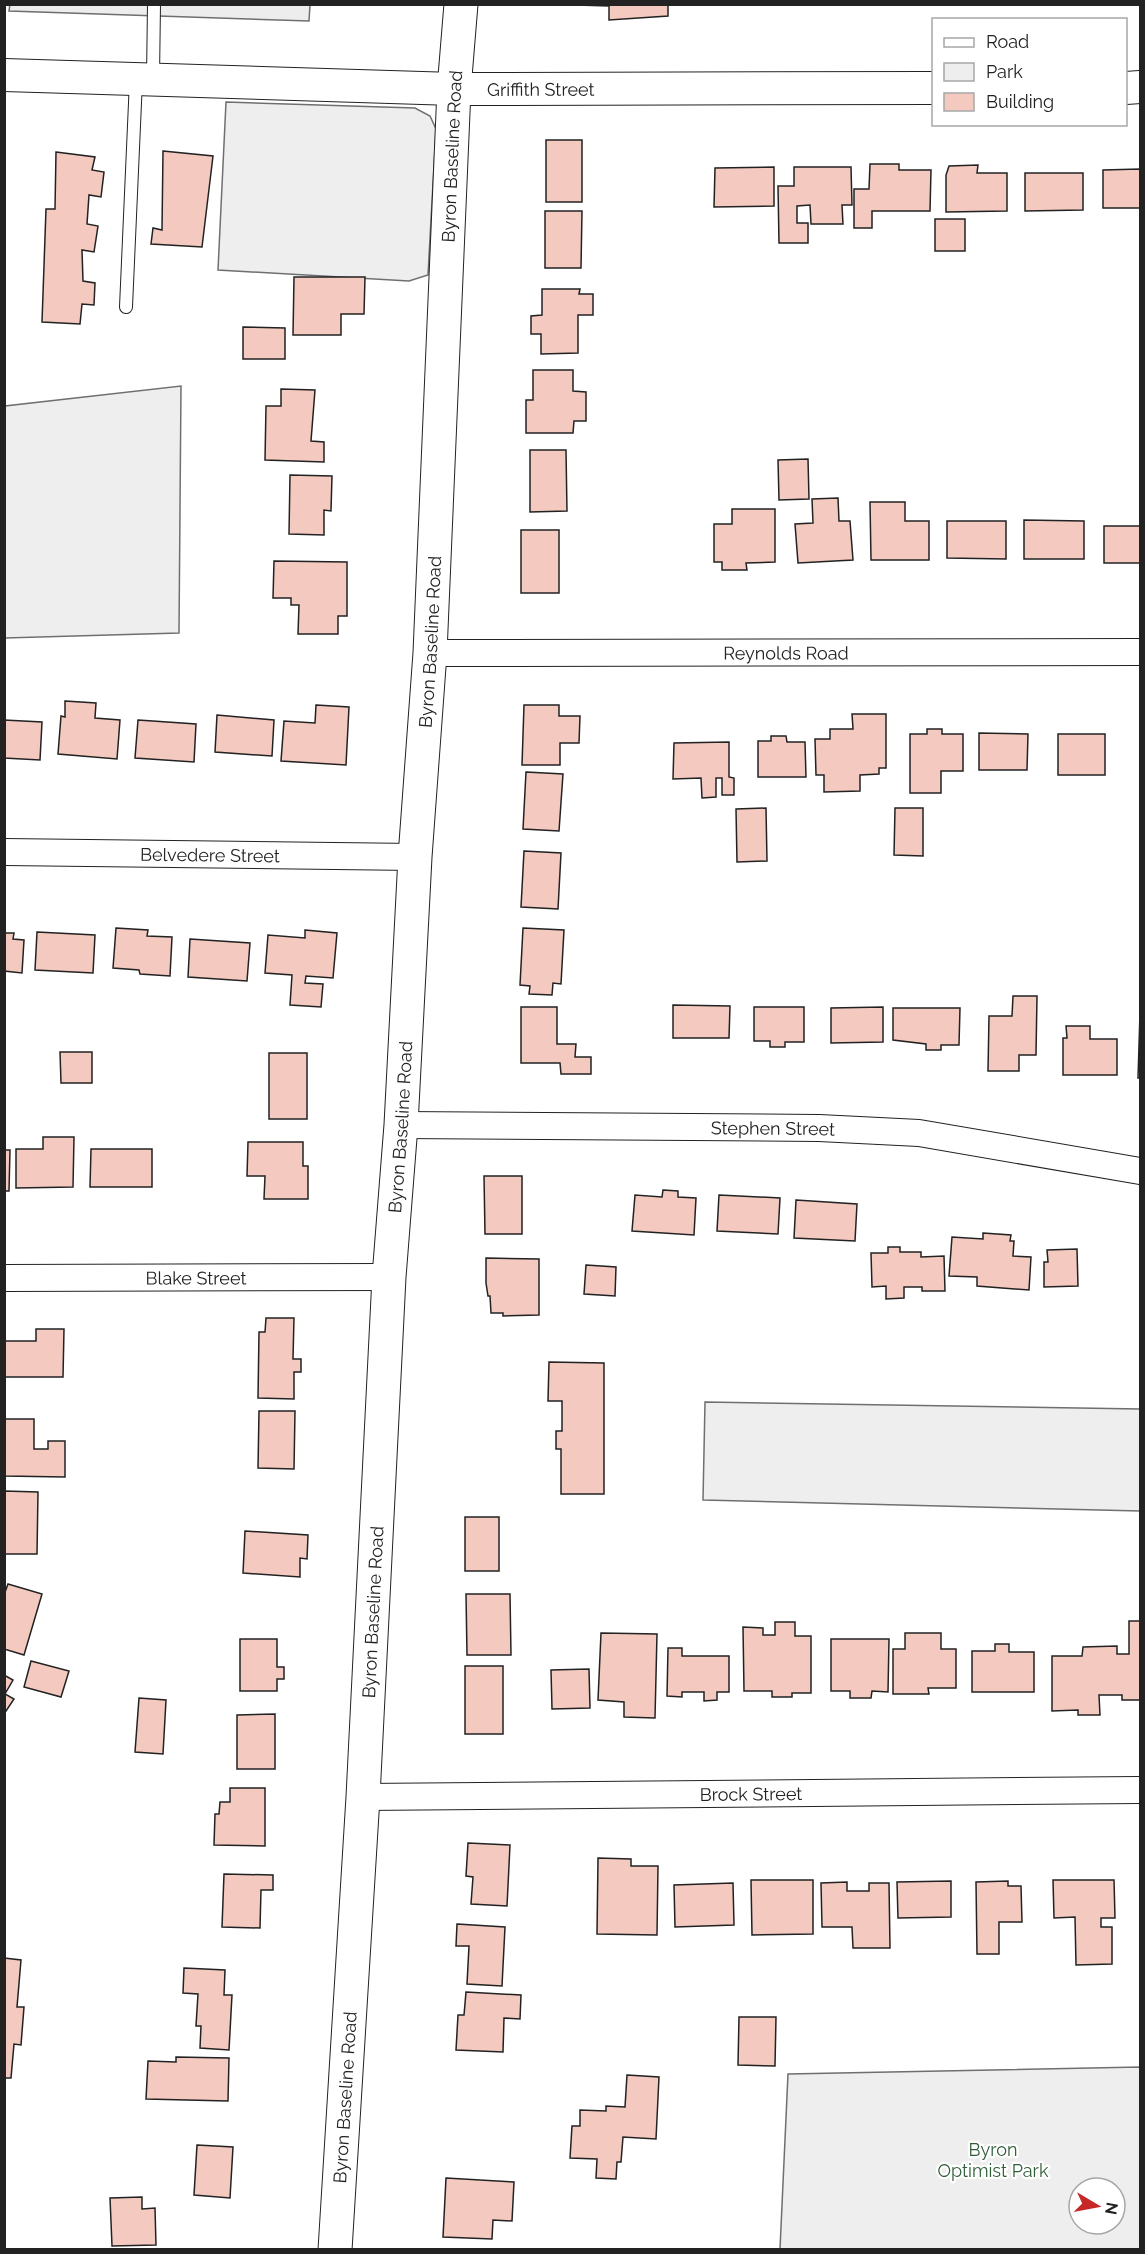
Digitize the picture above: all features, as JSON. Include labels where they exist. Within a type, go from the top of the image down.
[{"type":"main road","name":"Byron Baseline Road","points":[[335,2250],[363,1797],[389,1277],[401,1125],[414,856],[430,653],[454,89],[461,4]]},
{"type":"street","name":"Griffith Street","points":[[4,75],[454,89],[932,88]]},
{"type":"street","name":"Reynolds Road","points":[[430,653],[1140,652]]},
{"type":"street","name":"Belvedere Street","points":[[4,852],[414,856]]},
{"type":"street","name":"Stephen Street","points":[[401,1125],[819,1128],[919,1133],[1140,1171]]},
{"type":"street","name":"Blake Street","points":[[4,1278],[389,1277]]},
{"type":"street","name":"Brock Street","points":[[363,1797],[1140,1790]]},
{"type":"lane","points":[[126,307],[145,80],[154,4]]},
{"type":"green space","points":[[226,102],[415,108],[430,116],[436,129],[428,275],[409,281],[218,270]]},
{"type":"green space","points":[[181,386],[179,633],[5,638],[5,406]]},
{"type":"green space","points":[[705,1402],[1140,1409],[1140,1511],[703,1500]]},
{"type":"green space","name":"Byron Optimist Park","points":[[1140,2067],[1140,2249],[780,2249],[788,2074]]},
{"type":"shaded area","points":[[10,4],[310,5],[309,21],[9,11]]},
{"type":"building","points":[[542,4],[668,4],[668,16],[609,20],[609,6]]},
{"type":"building","points":[[546,140],[582,140],[582,202],[546,202]]},
{"type":"building","points":[[163,151],[213,156],[202,247],[151,244],[153,228],[162,230]]},
{"type":"building","points":[[56,152],[95,157],[92,170],[104,172],[101,197],[89,195],[87,224],[98,226],[94,252],[82,250],[83,281],[95,283],[94,305],[82,304],[80,324],[42,322],[46,209],[55,209]]},
{"type":"building","points":[[870,164],[899,164],[899,170],[931,170],[930,211],[872,211],[872,228],[854,228],[854,189],[869,189]]},
{"type":"building","points":[[978,165],[977,173],[1007,173],[1007,211],[946,212],[946,175],[949,166]]},
{"type":"building","points":[[774,167],[774,206],[714,207],[715,168]]},
{"type":"building","points":[[794,167],[851,167],[852,205],[842,205],[843,224],[811,224],[810,205],[797,206],[797,223],[808,223],[808,243],[779,243],[778,186],[794,186]]},
{"type":"building","points":[[1140,169],[1140,208],[1103,208],[1103,170]]},
{"type":"building","points":[[1025,173],[1083,173],[1083,210],[1025,211]]},
{"type":"building","points":[[545,211],[582,211],[581,268],[545,268]]},
{"type":"building","points":[[935,219],[965,219],[965,251],[935,251]]},
{"type":"building","points":[[294,277],[365,277],[364,314],[341,314],[341,335],[293,335]]},
{"type":"building","points":[[542,289],[580,289],[579,294],[593,294],[593,315],[578,315],[578,353],[541,354],[541,334],[531,334],[531,316],[542,315]]},
{"type":"building","points":[[243,327],[285,328],[285,359],[243,359]]},
{"type":"building","points":[[533,370],[573,370],[573,391],[586,392],[586,421],[574,421],[573,433],[526,433],[526,400],[533,400]]},
{"type":"building","points":[[281,389],[315,390],[311,441],[324,442],[324,462],[265,460],[266,406],[281,406]]},
{"type":"building","points":[[530,450],[566,450],[567,511],[530,512]]},
{"type":"building","points":[[808,459],[809,499],[779,500],[778,460]]},
{"type":"building","points":[[290,475],[332,476],[331,511],[324,510],[324,535],[289,534]]},
{"type":"building","points":[[838,498],[839,521],[850,521],[853,560],[798,563],[795,524],[813,523],[812,499]]},
{"type":"building","points":[[870,502],[905,502],[905,521],[929,521],[929,560],[871,560]]},
{"type":"building","points":[[732,509],[775,509],[775,562],[746,563],[747,570],[722,570],[722,562],[714,562],[714,524],[732,524]]},
{"type":"building","points":[[1024,520],[1084,521],[1084,559],[1024,559]]},
{"type":"building","points":[[947,521],[1006,521],[1006,559],[947,558]]},
{"type":"building","points":[[1104,526],[1140,526],[1140,563],[1104,563]]},
{"type":"building","points":[[521,530],[559,530],[559,593],[521,593]]},
{"type":"building","points":[[274,561],[347,562],[347,616],[338,616],[338,634],[298,634],[299,605],[291,605],[291,598],[273,598]]},
{"type":"building","points":[[65,701],[96,703],[95,718],[120,720],[117,759],[58,754],[61,716],[65,717]]},
{"type":"building","points":[[316,705],[349,707],[346,765],[281,761],[284,721],[315,723]]},
{"type":"building","points":[[524,705],[559,705],[559,716],[580,716],[579,743],[560,743],[560,765],[522,765]]},
{"type":"building","points":[[852,714],[886,714],[886,768],[879,768],[879,774],[860,775],[860,791],[824,792],[824,775],[816,775],[815,739],[830,739],[830,729],[853,729]]},
{"type":"building","points":[[217,715],[274,720],[272,756],[215,752]]},
{"type":"building","points":[[4,720],[42,722],[40,760],[4,758]]},
{"type":"building","points":[[138,720],[196,724],[194,762],[135,758]]},
{"type":"building","points":[[927,729],[942,729],[942,734],[963,734],[963,771],[941,771],[941,793],[910,793],[910,734],[927,734]]},
{"type":"building","points":[[979,733],[1028,734],[1027,770],[979,770]]},
{"type":"building","points":[[1058,734],[1105,734],[1105,775],[1058,775]]},
{"type":"building","points":[[771,736],[786,736],[787,742],[805,742],[806,777],[758,777],[758,741],[771,741]]},
{"type":"building","points":[[729,742],[729,777],[734,778],[734,795],[722,795],[722,778],[716,778],[716,797],[702,798],[701,778],[673,779],[674,743]]},
{"type":"building","points":[[526,772],[563,774],[559,831],[523,829]]},
{"type":"building","points":[[766,808],[767,861],[737,862],[736,809]]},
{"type":"building","points":[[895,808],[923,808],[923,856],[894,855]]},
{"type":"building","points":[[524,851],[561,853],[558,909],[521,907]]},
{"type":"building","points":[[116,928],[148,930],[147,936],[172,937],[170,976],[140,974],[139,970],[113,968]]},
{"type":"building","points":[[523,928],[564,930],[561,984],[553,983],[552,995],[529,994],[530,986],[520,985]]},
{"type":"building","points":[[305,930],[337,933],[333,978],[306,976],[305,983],[323,984],[321,1007],[290,1005],[292,975],[265,973],[268,935],[305,938]]},
{"type":"building","points":[[37,932],[95,935],[93,973],[35,970]]},
{"type":"building","points":[[4,933],[14,933],[13,939],[24,940],[22,973],[4,971]]},
{"type":"building","points":[[190,939],[250,943],[247,981],[188,977]]},
{"type":"building","points":[[1013,996],[1037,996],[1036,1055],[1019,1055],[1019,1071],[988,1071],[989,1016],[1012,1016]]},
{"type":"building","points":[[673,1005],[730,1006],[729,1038],[673,1038]]},
{"type":"building","points":[[521,1007],[557,1007],[557,1044],[576,1044],[575,1057],[591,1057],[591,1074],[561,1074],[560,1063],[521,1063]]},
{"type":"building","points":[[754,1007],[804,1007],[804,1042],[785,1042],[785,1047],[770,1047],[770,1041],[754,1041]]},
{"type":"building","points":[[883,1007],[883,1042],[831,1043],[831,1008]]},
{"type":"building","points":[[893,1008],[960,1008],[959,1045],[941,1045],[941,1050],[926,1050],[926,1044],[893,1040]]},
{"type":"building","points":[[1140,1013],[1140,1078],[1138,1078]]},
{"type":"building","points":[[1066,1026],[1090,1026],[1090,1039],[1117,1039],[1117,1075],[1063,1075],[1063,1038],[1067,1038]]},
{"type":"building","points":[[60,1052],[92,1052],[92,1083],[61,1083]]},
{"type":"building","points":[[269,1053],[307,1053],[307,1119],[269,1119]]},
{"type":"building","points":[[43,1137],[74,1137],[73,1187],[16,1188],[16,1149],[43,1149]]},
{"type":"building","points":[[248,1142],[303,1142],[303,1166],[308,1166],[308,1199],[264,1199],[265,1176],[247,1176]]},
{"type":"building","points":[[91,1149],[152,1149],[152,1187],[90,1187]]},
{"type":"building","points":[[4,1150],[10,1150],[9,1191],[4,1191]]},
{"type":"building","points":[[484,1176],[522,1176],[522,1234],[485,1234]]},
{"type":"building","points":[[663,1190],[678,1191],[678,1197],[696,1198],[694,1235],[632,1231],[635,1195],[662,1197]]},
{"type":"building","points":[[719,1195],[780,1198],[778,1234],[717,1231]]},
{"type":"building","points":[[796,1200],[857,1204],[855,1241],[794,1238]]},
{"type":"building","points":[[983,1233],[1011,1235],[1010,1241],[1014,1241],[1013,1256],[1031,1257],[1029,1290],[977,1286],[977,1277],[949,1276],[952,1237],[983,1239]]},
{"type":"building","points":[[888,1247],[900,1247],[900,1252],[921,1252],[921,1257],[944,1256],[945,1291],[922,1291],[922,1287],[904,1287],[904,1298],[886,1299],[886,1286],[872,1287],[871,1253],[888,1253]]},
{"type":"building","points":[[1077,1249],[1078,1286],[1044,1287],[1044,1262],[1048,1262],[1047,1250]]},
{"type":"building","points":[[486,1258],[539,1259],[539,1315],[503,1316],[503,1313],[491,1313],[490,1296],[488,1296],[486,1283]]},
{"type":"building","points":[[586,1265],[616,1267],[615,1296],[584,1294]]},
{"type":"building","points":[[266,1318],[294,1318],[293,1359],[301,1359],[301,1372],[294,1372],[294,1399],[258,1398],[259,1332],[265,1332]]},
{"type":"building","points":[[36,1329],[64,1329],[63,1377],[4,1377],[4,1341],[36,1341]]},
{"type":"building","points":[[549,1362],[604,1363],[604,1494],[561,1494],[561,1449],[556,1449],[556,1431],[562,1431],[562,1401],[548,1401]]},
{"type":"building","points":[[259,1411],[295,1411],[294,1469],[258,1468]]},
{"type":"building","points":[[4,1419],[34,1419],[34,1449],[48,1449],[48,1441],[65,1441],[65,1477],[4,1476]]},
{"type":"building","points":[[4,1491],[38,1492],[37,1554],[4,1554]]},
{"type":"building","points":[[465,1517],[499,1517],[499,1571],[465,1571]]},
{"type":"building","points":[[245,1531],[308,1535],[307,1559],[300,1558],[300,1577],[243,1573]]},
{"type":"building","points":[[8,1584],[42,1594],[24,1655],[4,1649],[4,1595]]},
{"type":"building","points":[[466,1594],[510,1594],[511,1655],[467,1655]]},
{"type":"building","points":[[1129,1621],[1140,1621],[1140,1700],[1122,1700],[1122,1695],[1099,1695],[1100,1715],[1078,1715],[1078,1710],[1052,1711],[1052,1656],[1082,1656],[1083,1647],[1117,1646],[1117,1654],[1129,1654]]},
{"type":"building","points":[[775,1622],[795,1622],[795,1636],[811,1636],[811,1693],[792,1693],[792,1697],[772,1697],[772,1691],[744,1691],[743,1627],[763,1628],[763,1635],[775,1635]]},
{"type":"building","points":[[601,1633],[657,1634],[655,1718],[624,1717],[624,1702],[598,1700]]},
{"type":"building","points":[[905,1633],[941,1633],[941,1649],[956,1649],[956,1688],[928,1688],[929,1694],[893,1694],[893,1649],[905,1649]]},
{"type":"building","points":[[240,1639],[277,1639],[277,1667],[284,1667],[284,1679],[277,1679],[277,1691],[240,1691]]},
{"type":"building","points":[[831,1639],[889,1639],[888,1692],[872,1691],[871,1698],[850,1698],[850,1691],[831,1691]]},
{"type":"building","points":[[995,1644],[1009,1644],[1009,1652],[1034,1652],[1034,1692],[972,1692],[972,1651],[995,1651]]},
{"type":"building","points":[[668,1648],[682,1648],[682,1656],[729,1656],[729,1692],[717,1692],[717,1700],[704,1701],[704,1692],[682,1692],[682,1697],[667,1696]]},
{"type":"building","points":[[31,1661],[69,1671],[61,1697],[24,1687]]},
{"type":"building","points":[[465,1666],[503,1666],[503,1734],[465,1734]]},
{"type":"building","points":[[589,1669],[590,1708],[552,1709],[551,1670]]},
{"type":"building","points":[[4,1675],[13,1680],[5,1694],[14,1699],[4,1714]]},
{"type":"building","points":[[139,1698],[166,1700],[163,1754],[135,1752]]},
{"type":"building","points":[[275,1714],[275,1769],[237,1769],[237,1715]]},
{"type":"building","points":[[230,1788],[265,1788],[265,1846],[214,1845],[215,1814],[219,1814],[220,1802],[230,1802]]},
{"type":"building","points":[[468,1843],[510,1845],[507,1906],[471,1904],[473,1877],[466,1876]]},
{"type":"building","points":[[598,1858],[631,1859],[631,1866],[658,1866],[657,1935],[597,1934]]},
{"type":"building","points":[[224,1874],[273,1875],[273,1890],[261,1890],[260,1928],[222,1927]]},
{"type":"building","points":[[751,1880],[813,1880],[813,1934],[752,1935]]},
{"type":"building","points":[[1053,1880],[1114,1880],[1115,1918],[1101,1918],[1101,1927],[1112,1927],[1112,1964],[1076,1965],[1075,1917],[1054,1918]]},
{"type":"building","points":[[951,1881],[951,1917],[898,1918],[897,1882]]},
{"type":"building","points":[[1008,1881],[1008,1886],[1021,1886],[1022,1922],[999,1922],[999,1954],[977,1954],[976,1882]]},
{"type":"building","points":[[847,1882],[847,1891],[869,1891],[869,1883],[889,1883],[890,1948],[853,1948],[852,1927],[822,1927],[821,1883]]},
{"type":"building","points":[[733,1883],[734,1925],[675,1927],[674,1885]]},
{"type":"building","points":[[457,1924],[505,1927],[502,1986],[467,1984],[469,1946],[456,1946]]},
{"type":"building","points":[[4,1958],[21,1960],[17,2007],[24,2007],[21,2045],[14,2044],[11,2078],[4,2078]]},
{"type":"building","points":[[184,1968],[225,1970],[224,1995],[232,1995],[229,2050],[200,2048],[201,2026],[196,2026],[198,1994],[183,1993]]},
{"type":"building","points":[[466,1992],[521,1995],[520,2019],[504,2018],[503,2052],[456,2050],[458,2015],[464,2015]]},
{"type":"building","points":[[739,2017],[776,2017],[775,2066],[738,2065]]},
{"type":"building","points":[[176,2057],[229,2058],[228,2101],[146,2099],[148,2061],[176,2062]]},
{"type":"building","points":[[627,2075],[659,2077],[656,2139],[623,2137],[621,2162],[617,2162],[616,2179],[596,2178],[597,2159],[570,2158],[572,2126],[580,2126],[580,2110],[606,2111],[606,2106],[625,2107]]},
{"type":"building","points":[[197,2145],[233,2147],[230,2198],[194,2195]]},
{"type":"building","points":[[446,2178],[514,2182],[512,2221],[493,2220],[492,2239],[443,2237]]},
{"type":"building","points":[[142,2197],[142,2209],[155,2208],[156,2245],[112,2246],[110,2198]]}]
